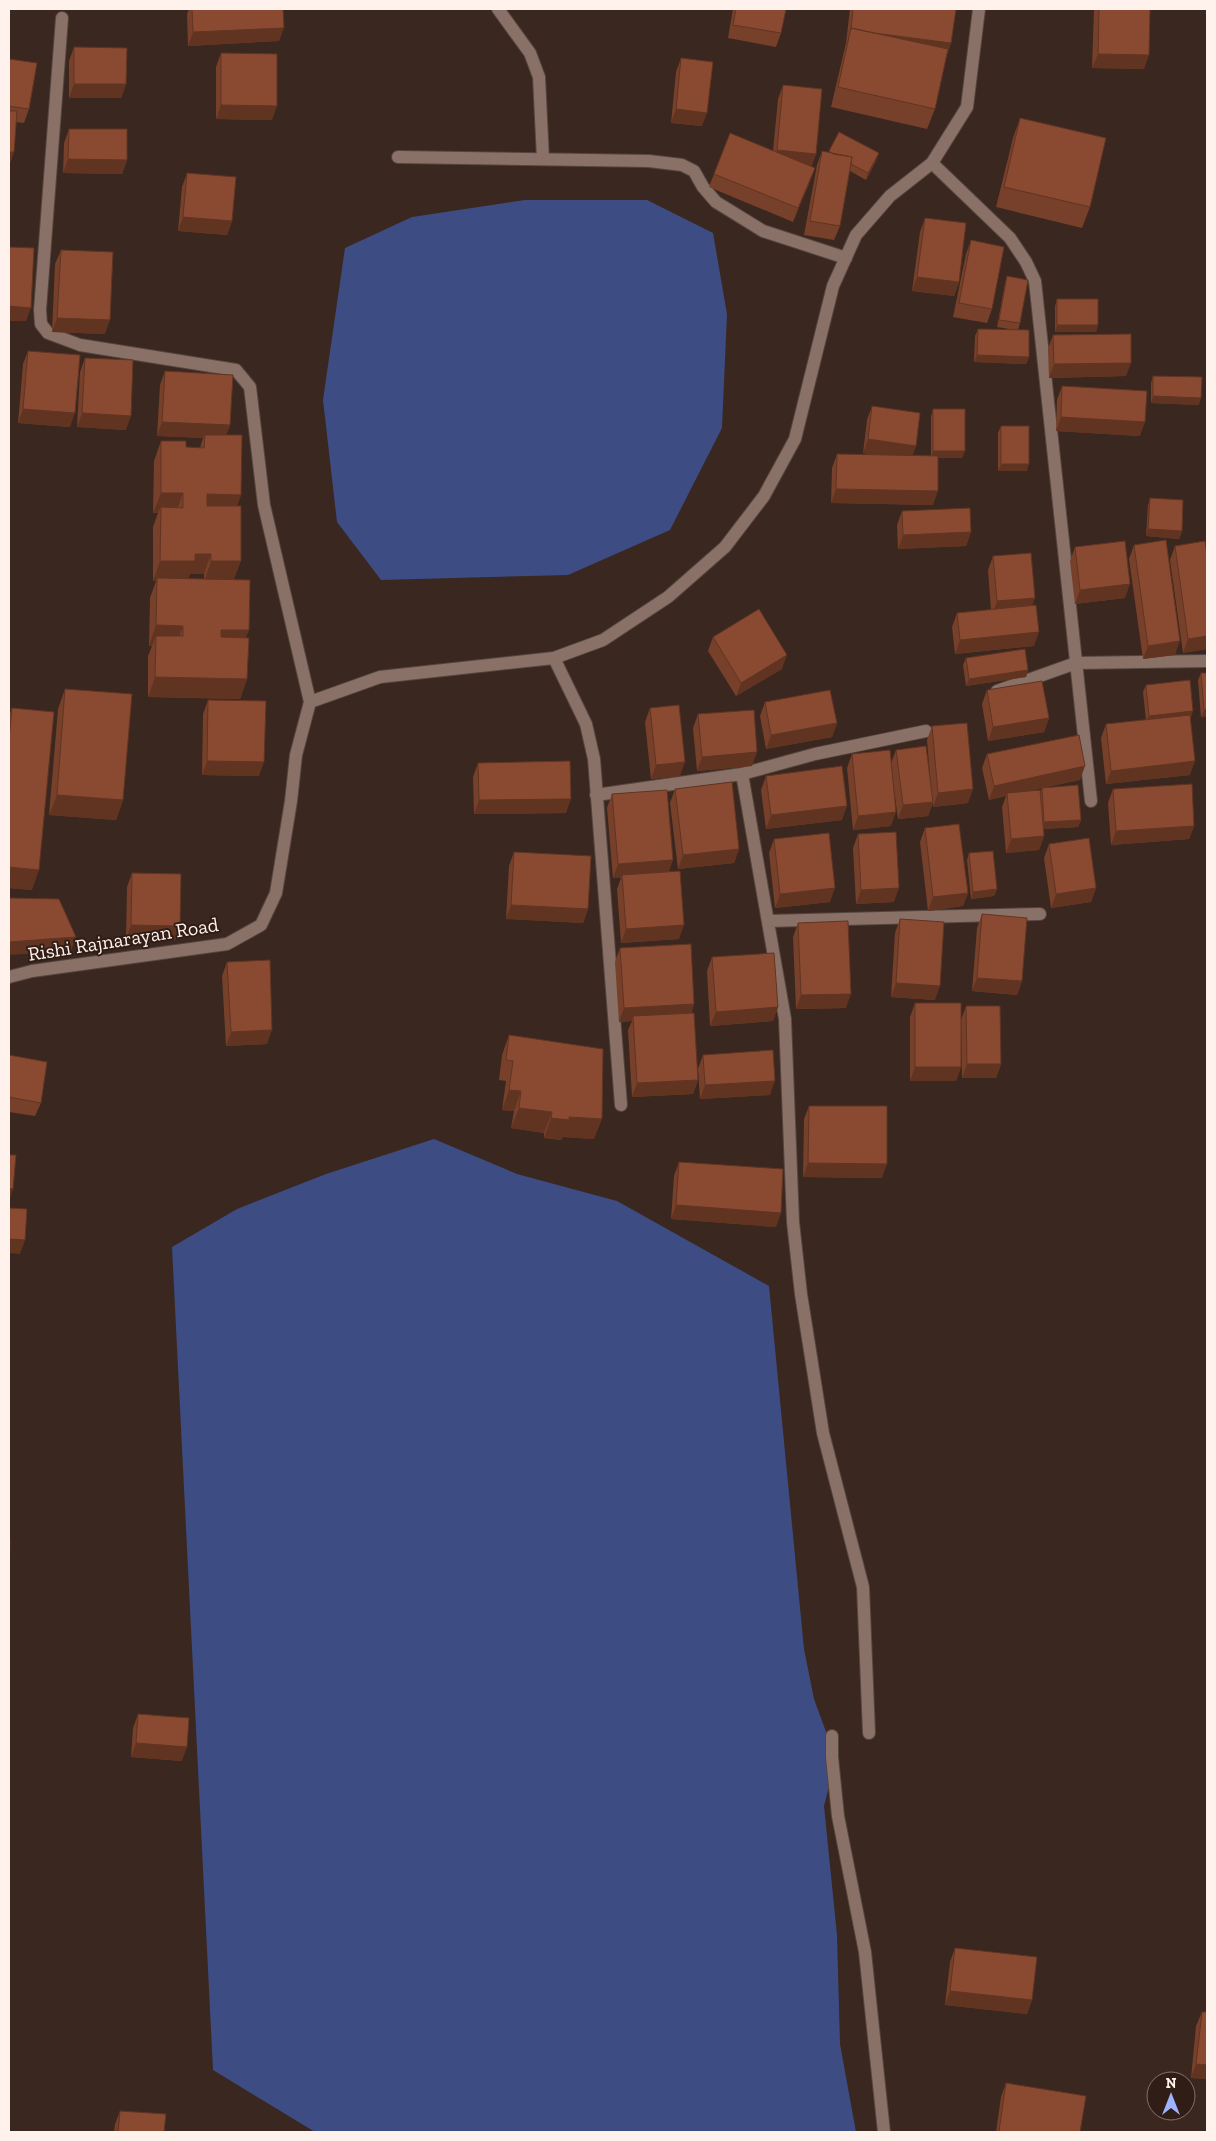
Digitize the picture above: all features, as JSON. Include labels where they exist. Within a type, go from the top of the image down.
[{"type":"street","points":[[498,9],[530,54],[539,77],[543,159]]},
{"type":"street","points":[[62,18],[40,310],[41,324],[48,333],[80,345],[236,370],[250,387],[264,505],[310,702],[380,677],[554,658],[603,640],[668,597],[725,547],[764,496],[795,439],[833,286],[856,235],[890,196],[932,163],[967,107],[979,9]]},
{"type":"street","points":[[398,157],[649,160],[682,165],[694,171],[703,188],[716,202],[763,231],[846,258]]},
{"type":"street","points":[[932,163],[1010,238],[1026,262],[1035,281],[1091,801]]},
{"type":"street","points":[[554,658],[586,724],[594,759],[621,1105]]},
{"type":"street","points":[[987,695],[1076,663],[1207,661]]},
{"type":"street","name":"Rishi Rajnarayan Road","points":[[9,977],[32,971],[227,944],[261,925],[276,893],[291,801],[296,754],[310,702]]},
{"type":"street","points":[[596,795],[742,774],[815,754],[926,731]]},
{"type":"street","points":[[742,774],[785,1019],[793,1222],[801,1294],[823,1433],[863,1587],[870,1733]]},
{"type":"street","points":[[768,921],[1040,914]]},
{"type":"street","points":[[832,1736],[838,1816],[865,1952],[884,2132]]},
{"type":"water","points":[[525,200],[647,200],[713,233],[727,314],[722,428],[670,530],[568,575],[381,580],[337,522],[323,400],[345,248],[412,217]]},
{"type":"water","points":[[434,1139],[517,1174],[617,1201],[769,1286],[804,1649],[814,1699],[836,1759],[824,1806],[837,1935],[840,2044],[856,2132],[315,2132],[213,2070],[172,1247],[237,1209],[326,1174]]},
{"type":"building","points":[[192,9],[283,9],[284,28],[193,32]]},
{"type":"building","points":[[736,9],[786,9],[781,33],[733,25]]},
{"type":"building","points":[[853,9],[956,9],[951,43],[874,33],[851,28]]},
{"type":"building","points":[[1099,9],[1150,9],[1149,55],[1098,54]]},
{"type":"building","points":[[851,28],[948,49],[935,109],[838,87]]},
{"type":"building","points":[[74,47],[127,48],[126,84],[74,84]]},
{"type":"building","points":[[221,53],[277,54],[277,106],[221,105]]},
{"type":"building","points":[[681,58],[713,62],[707,113],[676,109]]},
{"type":"building","points":[[9,59],[37,63],[29,109],[9,106]]},
{"type":"building","points":[[783,85],[822,89],[816,154],[777,150]]},
{"type":"building","points":[[9,111],[17,111],[14,152],[9,152]]},
{"type":"building","points":[[1020,118],[1106,138],[1090,207],[1004,187]]},
{"type":"building","points":[[69,129],[127,129],[127,160],[68,159]]},
{"type":"building","points":[[839,132],[879,153],[868,173],[851,164],[852,157],[833,154],[829,151]]},
{"type":"building","points":[[730,133],[815,168],[798,208],[714,174]]},
{"type":"building","points":[[822,151],[852,157],[840,226],[810,221]]},
{"type":"building","points":[[187,173],[236,177],[232,221],[183,217]]},
{"type":"building","points":[[925,218],[966,223],[959,282],[917,277]]},
{"type":"building","points":[[971,240],[1004,247],[992,309],[959,303]]},
{"type":"building","points":[[9,247],[34,248],[31,308],[9,306]]},
{"type":"building","points":[[61,250],[113,252],[110,320],[57,318]]},
{"type":"building","points":[[1007,276],[1028,280],[1020,323],[999,320]]},
{"type":"building","points":[[1057,299],[1098,299],[1098,325],[1057,325]]},
{"type":"building","points":[[978,329],[1029,330],[1029,357],[977,355]]},
{"type":"building","points":[[1131,334],[1131,363],[1054,364],[1053,335]]},
{"type":"building","points":[[28,351],[80,355],[75,413],[23,409]]},
{"type":"building","points":[[85,358],[133,360],[131,416],[82,413]]},
{"type":"building","points":[[165,371],[233,375],[230,425],[162,422]]},
{"type":"building","points":[[1153,376],[1202,377],[1201,398],[1153,396]]},
{"type":"building","points":[[1062,386],[1147,391],[1145,422],[1061,417]]},
{"type":"building","points":[[872,406],[920,413],[916,446],[868,439]]},
{"type":"building","points":[[933,409],[965,409],[965,451],[933,451]]},
{"type":"building","points":[[1001,426],[1029,426],[1029,464],[1001,464]]},
{"type":"building","points":[[205,435],[242,435],[241,495],[207,494],[207,506],[241,506],[241,561],[211,561],[211,554],[195,554],[195,561],[160,561],[161,507],[183,508],[183,493],[161,493],[161,441],[186,441],[186,447],[204,448]]},
{"type":"building","points":[[837,454],[938,456],[938,491],[836,489]]},
{"type":"building","points":[[1150,498],[1183,500],[1182,531],[1148,529]]},
{"type":"building","points":[[970,508],[971,532],[903,535],[902,511]]},
{"type":"building","points":[[1166,540],[1180,641],[1148,646],[1134,545]]},
{"type":"building","points":[[1125,541],[1130,584],[1080,590],[1075,547]]},
{"type":"building","points":[[1205,541],[1207,556],[1207,636],[1188,639],[1175,546]]},
{"type":"building","points":[[1031,553],[1035,598],[997,601],[993,556]]},
{"type":"building","points":[[157,578],[250,580],[249,630],[221,630],[221,637],[249,638],[247,679],[155,677],[156,636],[183,636],[183,626],[156,625]]},
{"type":"building","points":[[1036,605],[1039,632],[960,640],[957,613]]},
{"type":"building","points":[[759,609],[787,655],[741,683],[713,637]]},
{"type":"building","points":[[1025,649],[1028,670],[969,679],[966,658]]},
{"type":"building","points":[[1201,673],[1207,673],[1207,709],[1204,710]]},
{"type":"building","points":[[1190,680],[1193,711],[1149,716],[1146,685]]},
{"type":"building","points":[[1042,681],[1049,718],[993,727],[987,690]]},
{"type":"building","points":[[65,689],[132,694],[123,800],[57,795]]},
{"type":"building","points":[[830,690],[837,723],[771,735],[765,702]]},
{"type":"building","points":[[208,700],[266,701],[264,762],[207,761]]},
{"type":"building","points":[[679,705],[685,762],[656,765],[650,708]]},
{"type":"building","points":[[12,708],[54,712],[39,870],[9,867],[9,740]]},
{"type":"building","points":[[754,710],[757,752],[702,757],[698,714]]},
{"type":"building","points":[[1190,715],[1195,761],[1111,771],[1106,724]]},
{"type":"building","points":[[967,723],[973,789],[938,793],[932,726]]},
{"type":"building","points":[[1079,735],[1085,766],[994,786],[987,754]]},
{"type":"building","points":[[926,746],[933,802],[903,805],[896,750]]},
{"type":"building","points":[[890,750],[896,812],[858,816],[852,754]]},
{"type":"building","points":[[570,761],[571,799],[479,800],[478,763]]},
{"type":"building","points":[[842,766],[847,806],[771,815],[766,776]]},
{"type":"building","points":[[732,782],[739,849],[683,855],[675,789]]},
{"type":"building","points":[[1192,784],[1194,826],[1116,831],[1113,789]]},
{"type":"building","points":[[1078,785],[1081,820],[1044,822],[1042,788]]},
{"type":"building","points":[[667,790],[673,860],[618,864],[612,794]]},
{"type":"building","points":[[1040,790],[1044,836],[1011,839],[1007,793]]},
{"type":"building","points":[[959,824],[968,893],[933,897],[925,828]]},
{"type":"building","points":[[896,832],[899,888],[861,890],[858,834]]},
{"type":"building","points":[[829,833],[835,888],[780,894],[774,839]]},
{"type":"building","points":[[1089,838],[1096,888],[1056,894],[1049,844]]},
{"type":"building","points":[[993,851],[997,889],[973,892],[969,853]]},
{"type":"building","points":[[514,852],[591,856],[588,909],[511,905]]},
{"type":"building","points":[[680,871],[684,925],[626,929],[622,875]]},
{"type":"building","points":[[132,873],[181,874],[180,926],[131,925]]},
{"type":"building","points":[[9,898],[59,899],[76,937],[9,942]]},
{"type":"building","points":[[982,914],[1027,918],[1022,981],[977,978]]},
{"type":"building","points":[[900,919],[944,922],[940,986],[896,983]]},
{"type":"building","points":[[848,921],[851,994],[801,995],[798,923]]},
{"type":"building","points":[[691,944],[694,1004],[624,1008],[620,948]]},
{"type":"building","points":[[774,953],[778,1007],[716,1012],[712,957]]},
{"type":"building","points":[[270,960],[272,1030],[231,1032],[227,962]]},
{"type":"building","points":[[915,1003],[961,1003],[961,1067],[915,1067]]},
{"type":"building","points":[[966,1006],[1000,1006],[1001,1064],[967,1064]]},
{"type":"building","points":[[694,1013],[698,1080],[637,1083],[633,1016]]},
{"type":"building","points":[[509,1035],[603,1049],[602,1119],[569,1117],[569,1120],[551,1118],[552,1112],[519,1108],[521,1091],[509,1090],[513,1061],[506,1060]]},
{"type":"building","points":[[773,1050],[775,1081],[705,1085],[703,1055]]},
{"type":"building","points":[[9,1055],[47,1062],[41,1103],[9,1097]]},
{"type":"building","points":[[809,1106],[887,1106],[887,1164],[808,1163]]},
{"type":"building","points":[[9,1155],[16,1155],[13,1189],[9,1188]]},
{"type":"building","points":[[679,1162],[783,1169],[781,1213],[676,1205]]},
{"type":"building","points":[[9,1208],[27,1209],[25,1240],[9,1239]]},
{"type":"building","points":[[9,1539],[10,1539],[9,1579]]},
{"type":"building","points":[[138,1714],[189,1718],[187,1747],[136,1743]]},
{"type":"building","points":[[955,1948],[1037,1957],[1032,2000],[950,1991]]},
{"type":"building","points":[[1202,2012],[1207,2012],[1207,2065],[1196,2064]]},
{"type":"building","points":[[1006,2083],[1086,2096],[1080,2132],[999,2131]]},
{"type":"building","points":[[120,2111],[166,2114],[164,2132],[118,2132]]}]
